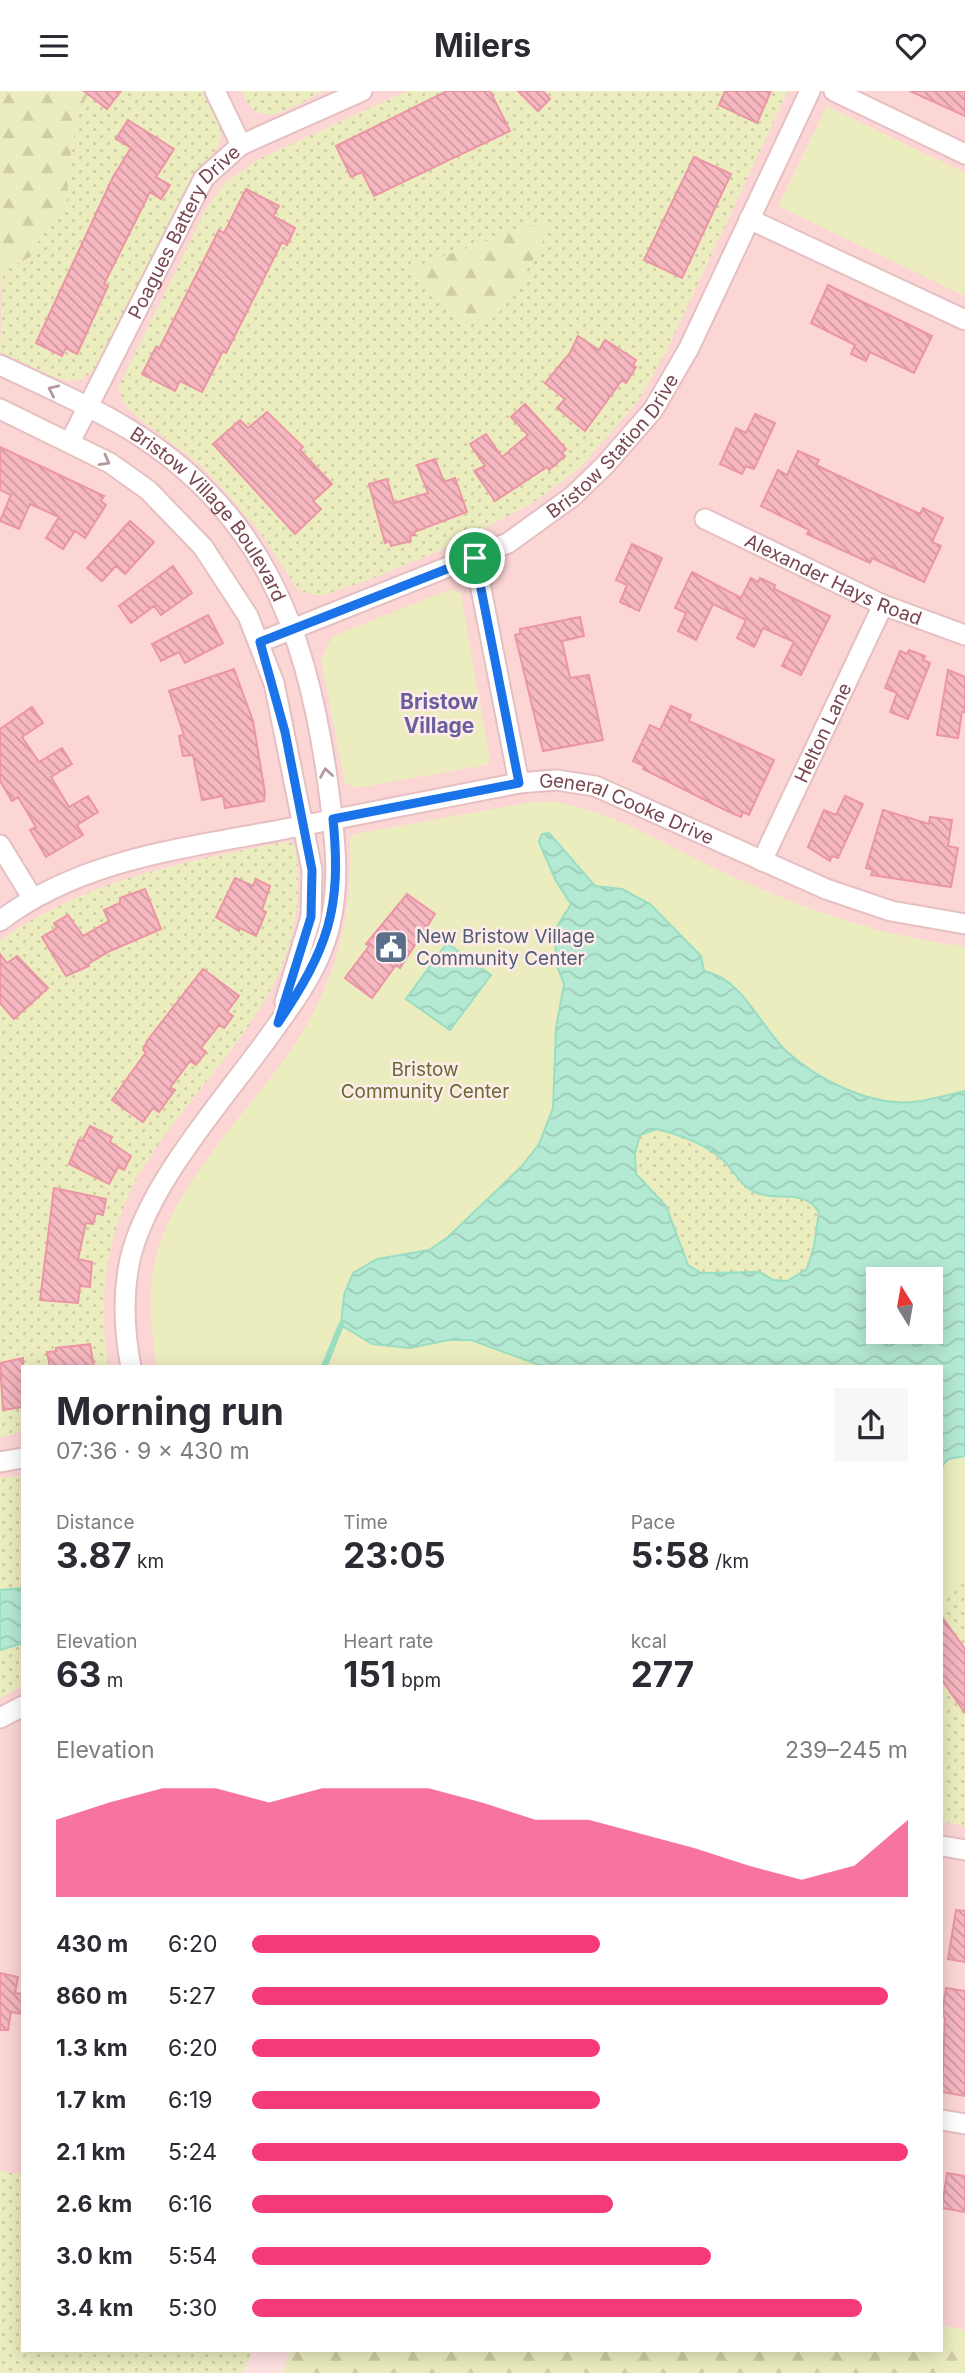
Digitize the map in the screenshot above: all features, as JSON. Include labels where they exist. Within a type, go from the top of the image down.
[{"type":"street","points":[[215,91],[241,145]]},
{"type":"street","name":"Poagues Battery Drive","points":[[70,442],[194,194],[215,165],[241,145],[362,91]]},
{"type":"street","name":"Bristow Station Drive","points":[[260,642],[508,543],[548,517],[573,496],[632,436],[653,410],[689,348],[810,91]]},
{"type":"street","points":[[834,91],[965,153]]},
{"type":"street","points":[[749,219],[965,320]]},
{"type":"street","name":"Bristow Village Boulevard","points":[[0,365],[88,406],[159,450],[201,486],[234,521],[263,566],[295,629],[319,724],[333,819],[336,866],[331,918],[318,959],[278,1023],[171,1172],[145,1216],[128,1269],[125,1299],[131,1365]]},
{"type":"street","name":"Bristow Village Boulevard","points":[[0,409],[70,442],[128,474],[176,517],[219,569],[260,642],[274,683],[305,825],[312,870],[311,917],[278,1023]]},
{"type":"street","name":"Alexander Hays Road","points":[[705,519],[883,605],[965,635]]},
{"type":"street","points":[[475,558],[519,783]]},
{"type":"street","name":"Helton Lane","points":[[762,861],[883,605]]},
{"type":"street","name":"General Cooke Drive","points":[[0,921],[33,899],[83,876],[125,862],[519,783],[556,780],[595,786],[762,861],[863,902],[922,918],[965,924]]},
{"type":"street","points":[[0,845],[33,899]]},
{"type":"street","points":[[0,1462],[21,1458]]},
{"type":"street","points":[[0,1718],[21,1707]]},
{"type":"street","points":[[943,1846],[965,1850]]},
{"type":"street","points":[[943,2120],[965,2124]]},
{"type":"shaded area","points":[[0,91],[965,91],[965,2330],[943,2326],[943,1365],[21,1365],[21,2175],[0,2171]]},
{"type":"green space","points":[[0,91],[89,91],[77,118],[67,178],[68,196],[61,210],[49,217],[32,256],[10,267],[3,276],[0,295]]},
{"type":"green space","points":[[89,91],[206,91],[218,119],[221,137],[213,154],[193,176],[95,369],[80,381],[59,379],[0,352],[3,276],[10,267],[32,256],[49,217],[61,210],[68,196],[67,178],[77,118]]},
{"type":"green space","points":[[241,91],[324,91],[289,109],[267,114],[257,112]]},
{"type":"green space","points":[[407,91],[788,91],[666,352],[638,401],[580,468],[536,501],[453,545],[366,581],[320,596],[298,590],[258,529],[202,466],[125,405],[118,388],[207,207],[226,182],[259,159]]},
{"type":"green space","points":[[827,106],[965,173],[965,296],[778,206]]},
{"type":"green space","points":[[539,223],[546,227],[543,244],[498,315],[486,322],[465,321],[446,309],[421,285],[413,269],[429,261]]},
{"type":"green space","points":[[451,589],[461,594],[490,761],[487,765],[356,788],[345,783],[321,659],[333,636]]},
{"type":"green space","name":"Bristow Community Center","points":[[552,801],[619,821],[725,873],[842,919],[902,936],[965,946],[965,1091],[913,1102],[879,1100],[845,1089],[813,1071],[786,1051],[750,1004],[729,983],[704,971],[612,887],[595,886],[549,833],[556,881],[571,904],[555,930],[556,963],[564,984],[556,1028],[553,1108],[539,1144],[522,1166],[448,1237],[429,1250],[405,1255],[341,1325],[372,1344],[410,1348],[449,1340],[471,1340],[540,1365],[156,1365],[151,1300],[155,1261],[160,1244],[173,1212],[191,1182],[288,1054],[318,1002],[336,958],[342,935],[349,888],[350,840],[354,834],[527,803]]},
{"type":"green space","points":[[283,842],[293,843],[297,858],[298,884],[294,928],[281,969],[261,1007],[155,1149],[133,1186],[116,1229],[106,1274],[104,1321],[109,1365],[21,1365],[21,1432],[0,1437],[0,940],[34,919],[102,888],[171,866]]},
{"type":"green space","points":[[657,1129],[684,1137],[710,1150],[725,1162],[742,1183],[755,1192],[797,1198],[812,1204],[819,1212],[814,1246],[806,1269],[787,1281],[773,1280],[760,1272],[702,1273],[688,1265],[666,1206],[636,1174],[635,1153],[640,1135]]},
{"type":"green space","points":[[965,1456],[965,1578],[943,1593],[943,1465],[948,1459]]},
{"type":"green space","points":[[21,1475],[21,1687],[0,1698],[0,1478]]},
{"type":"green space","points":[[965,1578],[965,1826],[943,1822],[943,1593]]},
{"type":"green space","points":[[0,2171],[21,2175],[21,2352],[252,2352],[242,2373],[0,2373]]},
{"type":"green space","points":[[943,2326],[965,2330],[965,2373],[283,2373],[290,2352],[943,2352]]},
{"type":"water","points":[[549,833],[595,886],[622,889],[650,904],[701,956],[704,971],[717,975],[740,993],[786,1051],[813,1071],[845,1089],[879,1100],[896,1102],[913,1102],[965,1091],[965,1456],[948,1459],[943,1465],[943,1365],[540,1365],[471,1340],[449,1340],[410,1348],[372,1344],[341,1325],[344,1295],[353,1273],[377,1259],[429,1250],[448,1237],[522,1166],[539,1144],[553,1108],[556,1028],[564,984],[556,963],[555,930],[571,904],[556,881],[539,842],[542,834]],"holes":[[[657,1129],[702,1145],[725,1162],[742,1183],[755,1192],[798,1198],[813,1204],[819,1212],[814,1246],[807,1269],[787,1281],[773,1280],[760,1272],[701,1273],[688,1265],[666,1206],[636,1174],[635,1153],[640,1135]]]},
{"type":"water","points":[[447,943],[491,975],[450,1030],[406,999]]},
{"type":"water","points":[[21,1588],[21,1644],[0,1650],[0,1590]]},
{"type":"building","points":[[84,91],[121,91],[107,109]]},
{"type":"building","points":[[447,91],[490,91],[510,131],[374,196],[362,172],[351,177],[336,146]]},
{"type":"building","points":[[518,91],[543,91],[550,99],[538,111]]},
{"type":"building","points":[[725,91],[771,91],[757,123],[719,105]]},
{"type":"building","points":[[910,91],[965,91],[965,116]]},
{"type":"building","points":[[128,120],[174,149],[156,177],[170,185],[161,199],[150,192],[104,284],[108,286],[77,354],[66,348],[62,356],[36,343],[113,177],[131,148],[116,139]]},
{"type":"building","points":[[694,157],[731,174],[682,278],[644,260]]},
{"type":"building","points":[[246,189],[279,206],[273,216],[295,228],[287,245],[282,242],[226,353],[223,351],[202,392],[180,381],[175,391],[142,374],[156,347],[159,349],[219,230],[224,233]]},
{"type":"building","points":[[828,285],[932,336],[914,373],[870,352],[866,361],[851,354],[855,345],[811,323]]},
{"type":"building","points":[[578,336],[599,350],[605,340],[636,360],[633,365],[636,367],[626,383],[622,380],[585,431],[557,408],[565,399],[545,383],[570,353]]},
{"type":"building","points":[[525,404],[566,449],[562,453],[565,456],[549,470],[547,467],[495,501],[474,471],[485,466],[470,444],[486,434],[502,457],[528,435],[511,417]]},
{"type":"building","points":[[267,412],[303,447],[300,450],[332,484],[313,501],[321,509],[295,534],[213,444],[240,420],[248,428]]},
{"type":"building","points":[[755,414],[775,423],[754,469],[746,466],[742,474],[720,464],[736,428],[746,433]]},
{"type":"building","points":[[0,447],[104,496],[101,501],[106,505],[85,538],[75,531],[63,549],[46,538],[59,517],[30,504],[19,529],[0,521],[11,495],[0,490]]},
{"type":"building","points":[[798,451],[819,460],[816,465],[885,498],[920,514],[923,508],[943,518],[932,542],[941,546],[924,582],[872,558],[870,563],[807,534],[809,530],[761,506],[778,470],[787,475]]},
{"type":"building","points":[[435,459],[444,482],[455,478],[467,512],[414,532],[415,535],[410,536],[411,541],[391,546],[390,541],[385,543],[369,484],[387,479],[394,503],[428,493],[417,465]]},
{"type":"building","points":[[130,521],[154,542],[125,574],[116,566],[102,581],[87,568]]},
{"type":"building","points":[[632,544],[662,558],[639,611],[620,602],[627,585],[616,580]]},
{"type":"building","points":[[173,566],[192,593],[161,615],[154,606],[131,623],[119,606]]},
{"type":"building","points":[[692,572],[741,598],[751,578],[758,582],[760,578],[775,585],[774,589],[830,616],[801,675],[782,666],[794,642],[763,628],[754,647],[737,638],[746,620],[713,604],[696,640],[678,631],[686,613],[675,608]]},
{"type":"building","points":[[208,615],[223,643],[185,663],[179,652],[161,661],[152,644]]},
{"type":"building","points":[[580,617],[584,636],[562,641],[570,678],[589,675],[603,740],[543,751],[515,635],[520,634],[520,629]]},
{"type":"building","points":[[909,650],[925,656],[923,660],[930,663],[908,719],[890,712],[897,693],[885,688],[900,651],[907,654]]},
{"type":"building","points":[[234,669],[253,721],[265,793],[264,801],[225,808],[223,796],[202,800],[193,755],[183,756],[179,736],[184,735],[169,691]]},
{"type":"building","points":[[948,670],[965,677],[965,712],[962,712],[958,738],[937,735]]},
{"type":"building","points":[[671,706],[691,715],[689,721],[774,760],[749,815],[743,812],[741,817],[725,810],[643,769],[644,766],[633,761],[650,725],[660,730]]},
{"type":"building","points":[[32,707],[43,723],[22,737],[39,762],[62,748],[72,764],[51,777],[69,807],[88,796],[98,812],[77,825],[83,835],[46,857],[30,830],[36,827],[18,797],[12,801],[0,781],[0,729]]},
{"type":"building","points":[[845,796],[863,804],[838,858],[832,856],[830,861],[808,847],[824,810],[836,815]]},
{"type":"building","points":[[883,810],[929,824],[930,817],[952,820],[948,846],[958,848],[951,887],[871,875],[873,870],[866,868]]},
{"type":"building","points":[[235,878],[253,886],[256,879],[270,886],[262,910],[266,912],[256,936],[240,928],[239,931],[216,917]]},
{"type":"building","points":[[145,889],[161,929],[110,951],[88,964],[89,966],[66,976],[42,937],[57,928],[54,923],[68,915],[83,936],[109,921],[104,910],[120,903],[120,898]]},
{"type":"building","name":"New Bristow Village Community Center","points":[[407,894],[435,914],[400,968],[396,965],[372,998],[345,978],[369,946],[366,944]]},
{"type":"building","points":[[0,954],[7,963],[17,956],[48,988],[14,1019],[0,1003]]},
{"type":"building","points":[[203,969],[239,996],[227,1012],[233,1016],[224,1028],[219,1025],[201,1048],[206,1052],[196,1065],[190,1061],[170,1088],[175,1090],[159,1112],[153,1108],[143,1122],[112,1100],[146,1052],[143,1050],[147,1041]]},
{"type":"building","points":[[90,1126],[112,1137],[110,1142],[131,1156],[124,1170],[118,1167],[109,1184],[69,1164],[79,1140],[82,1141]]},
{"type":"building","points":[[54,1188],[106,1199],[103,1215],[96,1213],[93,1224],[86,1223],[78,1259],[92,1262],[90,1287],[80,1286],[78,1303],[40,1300]]},
{"type":"building","points":[[90,1344],[94,1365],[50,1365],[47,1352],[56,1351],[56,1348]]},
{"type":"building","points":[[23,1358],[21,1407],[3,1410],[0,1363]]},
{"type":"building","points":[[943,1618],[965,1649],[965,1713],[943,1681]]},
{"type":"building","points":[[956,1910],[965,1911],[965,1962],[948,1959]]},
{"type":"building","points":[[0,1973],[18,1977],[15,1993],[21,1994],[21,2014],[11,2012],[8,2030],[0,2030]]},
{"type":"building","points":[[946,1988],[965,1991],[965,2096],[943,2092],[943,2008]]},
{"type":"building","points":[[947,2173],[965,2176],[965,2212],[943,2208]]},
{"type":"waterway","points":[[325,1365],[341,1325]]},
{"type":"place","name":"New Bristow Village Community Center","points":[[391,947]]},
{"type":"district","name":"Bristow Village","points":[[439,714]]},
{"type":"route","points":[[475,558],[519,783],[333,819],[336,866],[331,918],[322,950],[278,1023],[311,917],[312,870],[309,844],[274,683],[260,642],[475,558]]}]
